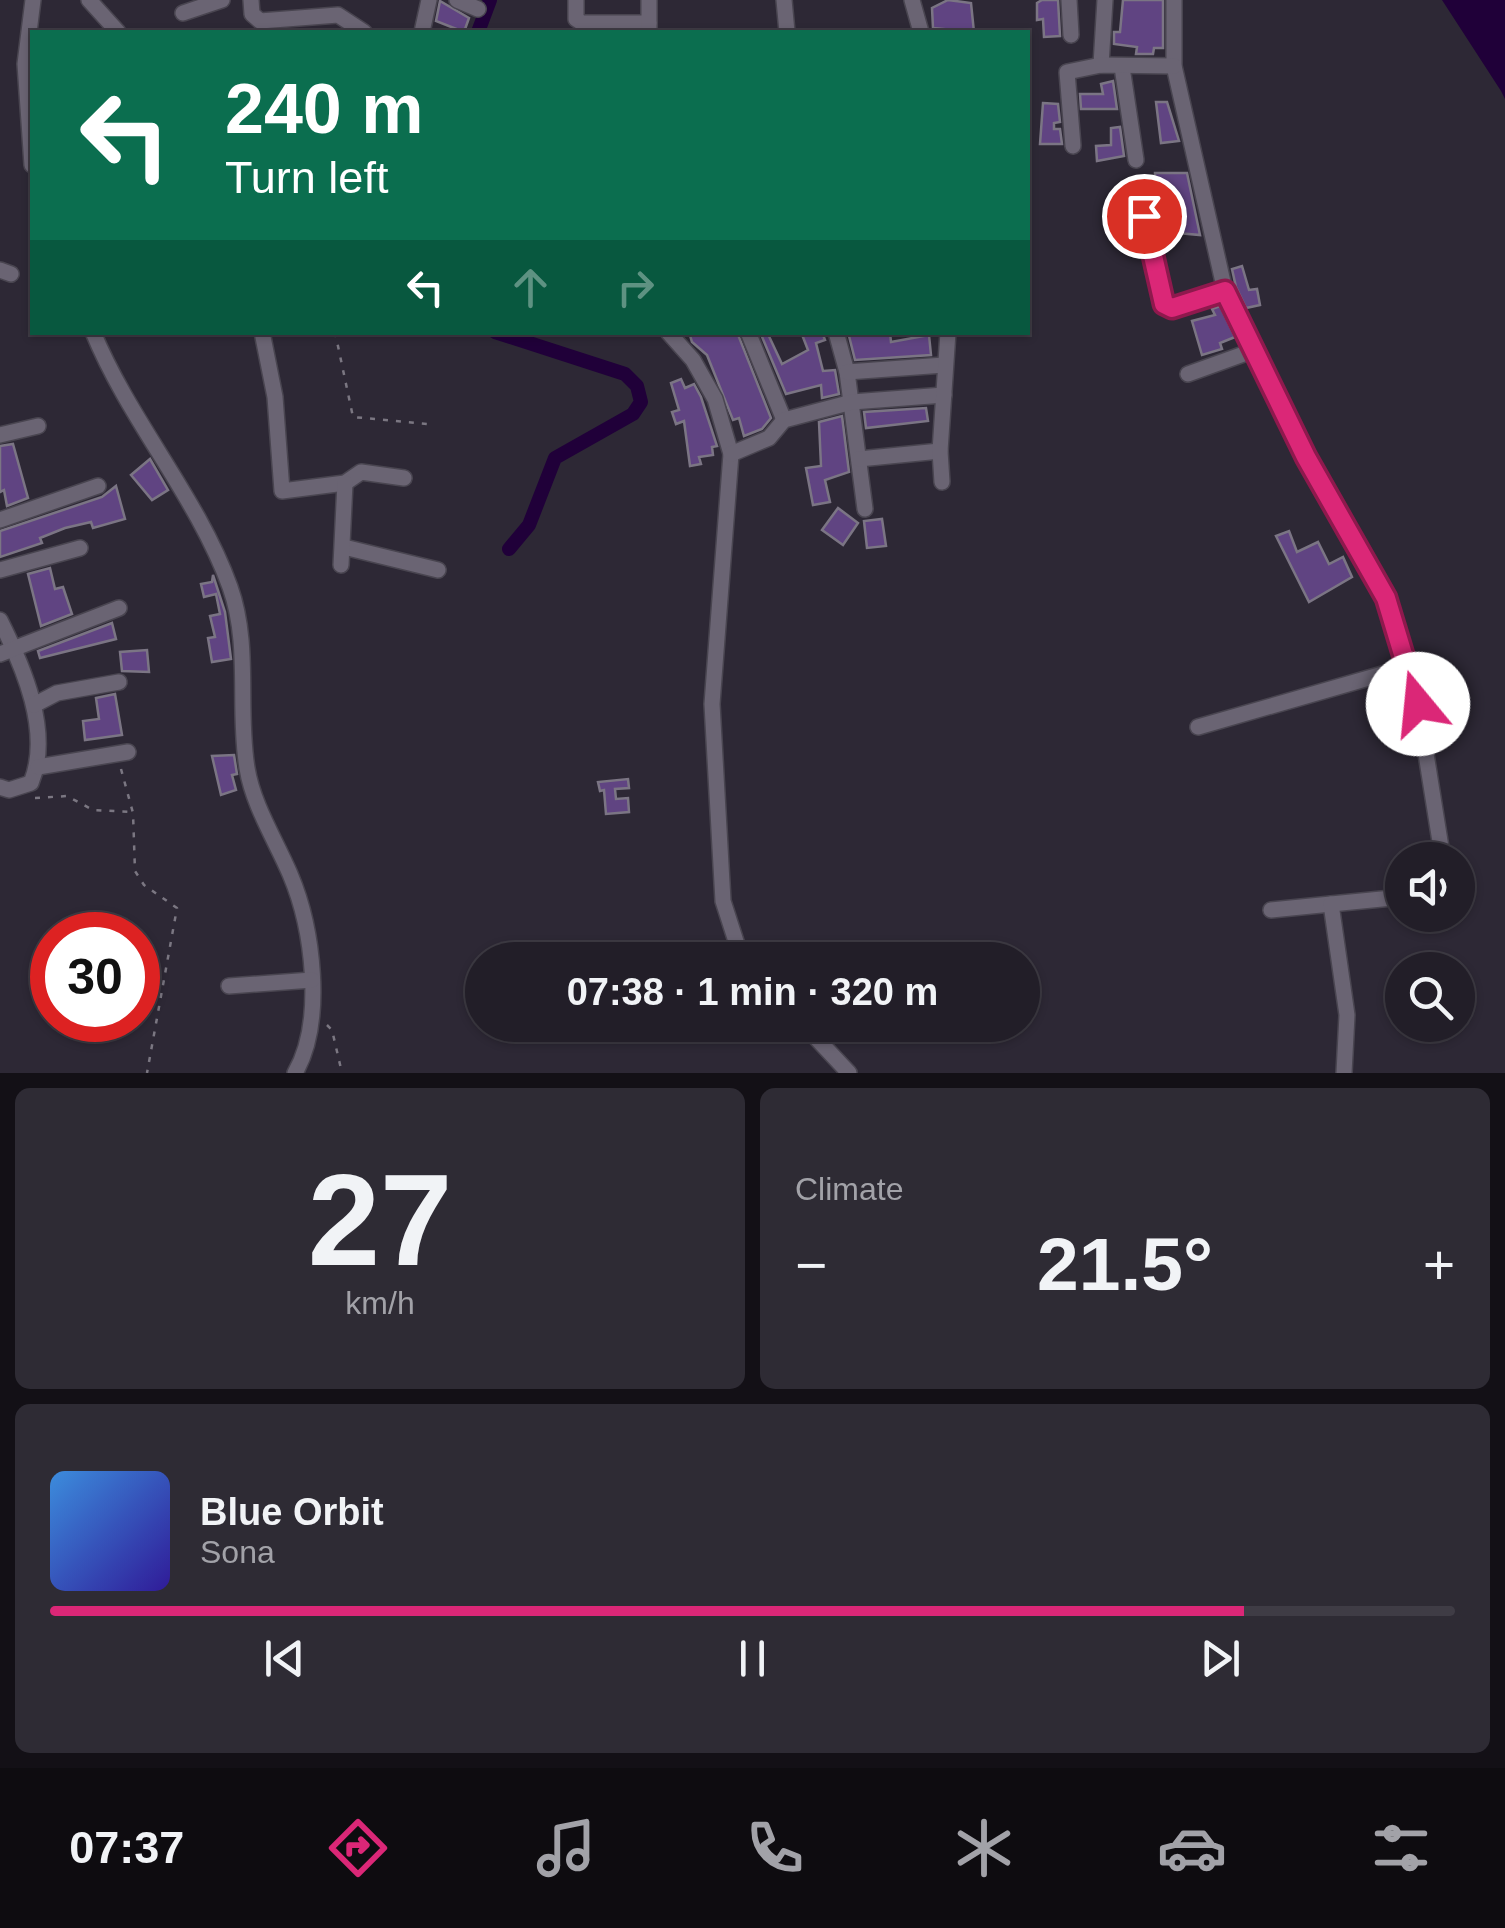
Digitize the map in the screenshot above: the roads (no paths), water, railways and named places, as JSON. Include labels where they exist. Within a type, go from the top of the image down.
[{"type":"street","points":[[30,137],[25,64],[33,0]]},
{"type":"street","points":[[90,0],[116,30]]},
{"type":"street","points":[[183,13],[222,0]]},
{"type":"street","points":[[251,0],[252,14],[260,21],[338,15],[361,30]]},
{"type":"street","points":[[422,30],[430,0]]},
{"type":"street","points":[[457,0],[478,8]]},
{"type":"street","points":[[576,0],[576,18],[582,23],[648,28],[649,0]]},
{"type":"street","points":[[784,0],[787,30]]},
{"type":"street","points":[[912,0],[920,30]]},
{"type":"street","points":[[1070,0],[1071,36]]},
{"type":"street","points":[[1101,64],[1105,0]]},
{"type":"street","points":[[1174,0],[1174,66],[1225,291],[1306,457],[1386,598],[1425,738],[1440,842]]},
{"type":"street","points":[[1073,146],[1065,75],[1101,64],[1174,66]]},
{"type":"street","points":[[1122,67],[1136,160]]},
{"type":"street","points":[[1144,216],[1164,304],[1172,308],[1225,291]]},
{"type":"street","points":[[94,335],[138,423],[196,516],[229,585],[241,621],[248,775],[292,878],[312,980],[314,1015],[306,1053],[295,1073]]},
{"type":"street","points":[[263,335],[274,397],[282,491],[345,483],[361,472],[404,478]]},
{"type":"street","points":[[671,335],[692,360],[715,400],[732,454],[712,704],[723,900],[736,942]]},
{"type":"street","points":[[749,335],[784,420]]},
{"type":"street","points":[[837,335],[847,372],[866,509]]},
{"type":"street","points":[[942,482],[940,451],[948,335]]},
{"type":"street","points":[[1188,374],[1252,351]]},
{"type":"street","points":[[847,372],[944,366]]},
{"type":"street","points":[[732,454],[769,438],[784,420],[852,402],[944,395]]},
{"type":"street","points":[[0,435],[38,426]]},
{"type":"street","points":[[860,459],[940,451]]},
{"type":"street","points":[[341,565],[345,483]]},
{"type":"street","points":[[0,520],[98,486]]},
{"type":"street","points":[[344,547],[438,570]]},
{"type":"street","points":[[0,570],[80,548]]},
{"type":"street","points":[[7,651],[119,608]]},
{"type":"street","points":[[0,620],[7,651],[34,705],[38,767],[31,783],[0,787]]},
{"type":"street","points":[[1198,727],[1407,667]]},
{"type":"street","points":[[34,705],[57,693],[118,682]]},
{"type":"street","points":[[38,767],[120,753]]},
{"type":"street","points":[[1271,910],[1385,899]]},
{"type":"street","points":[[1331,904],[1347,1015],[1344,1073]]},
{"type":"street","points":[[230,986],[312,980]]},
{"type":"street","points":[[820,1042],[849,1073]]},
{"type":"waterway","points":[[479,30],[490,0]]},
{"type":"waterway","points":[[504,335],[625,374],[637,386],[641,402],[633,414],[555,458],[529,525],[509,549]]}]
